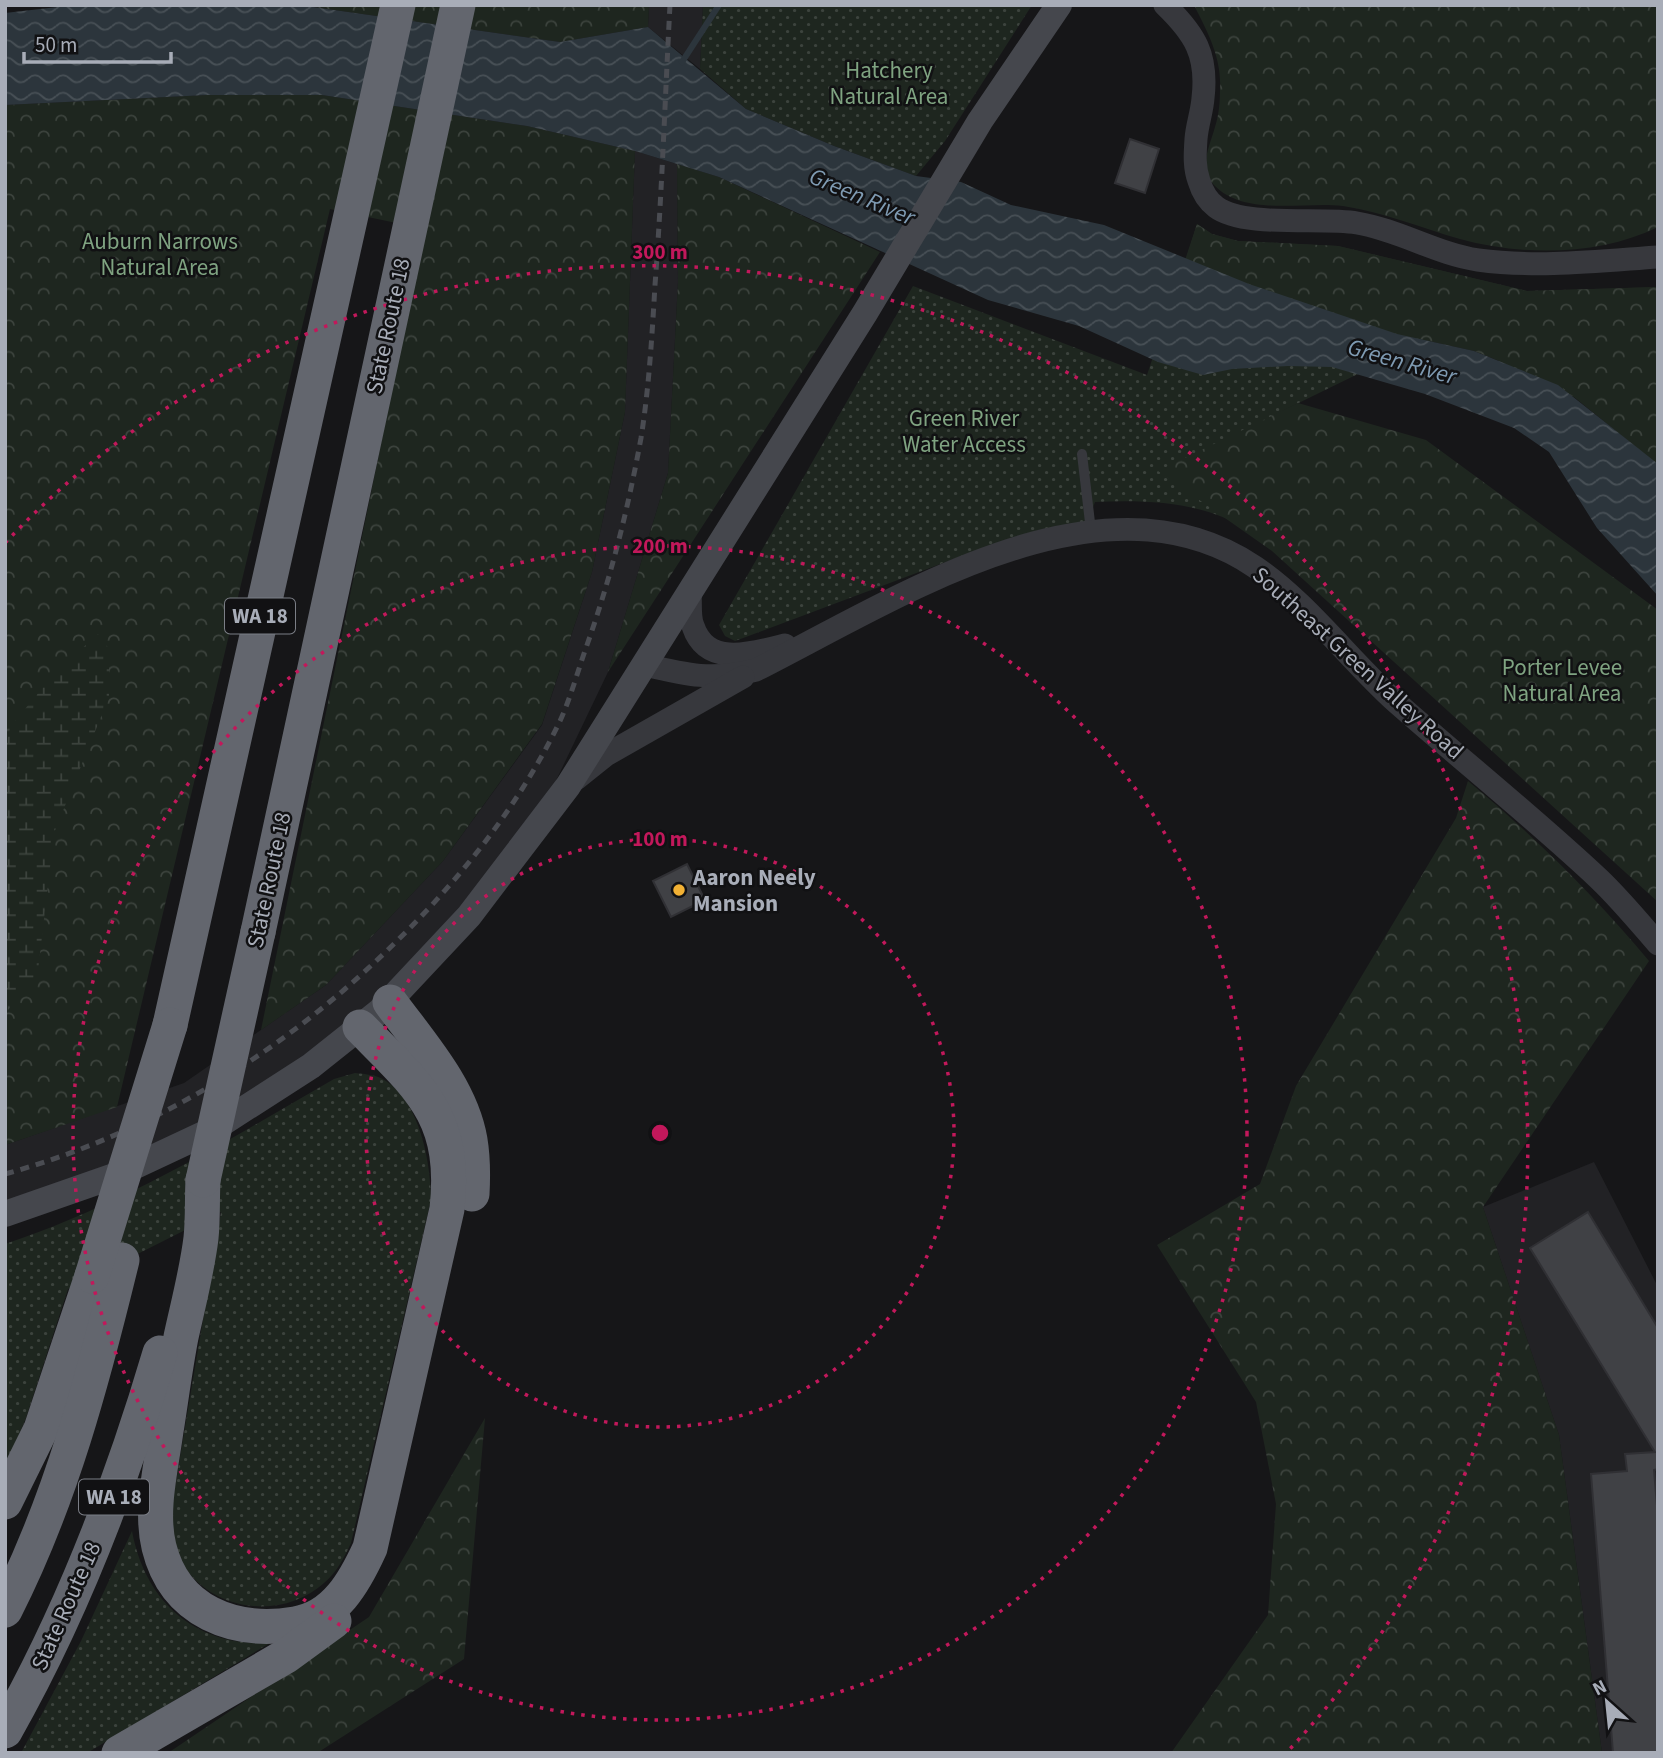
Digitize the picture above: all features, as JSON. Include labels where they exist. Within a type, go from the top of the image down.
[{"type":"highway","name":"WA 18","points":[[5,1610],[38,1535],[70,1451],[92,1380],[122,1260],[232,737],[398,5]]},
{"type":"highway","name":"State Route 18","points":[[5,1731],[53,1642],[110,1506],[142,1414],[194,1243],[203,1180],[458,5]]},
{"type":"highway","points":[[119,1753],[286,1657],[327,1627],[347,1609],[370,1580],[382,1554],[472,1193],[473,1163],[470,1137],[455,1098],[443,1076],[390,1002]]},
{"type":"highway","points":[[5,1502],[41,1429],[92,1276],[170,1024]]},
{"type":"highway","points":[[194,1243],[158,1491],[158,1545],[167,1569],[181,1593],[194,1605],[212,1615],[231,1623],[250,1626],[279,1627],[302,1623],[342,1598],[370,1548],[447,1209],[450,1185],[449,1161],[438,1119],[412,1080],[360,1027]]},
{"type":"main road","points":[[5,1214],[114,1176],[210,1131],[311,1066],[360,1027],[390,1002],[469,916],[568,786],[865,313],[980,121],[1059,5]]},
{"type":"street","points":[[1165,5],[1181,20],[1198,43],[1204,64],[1203,99],[1196,130],[1195,160],[1199,182],[1208,199],[1218,208],[1238,217],[1353,222],[1384,228],[1475,260],[1547,264],[1658,257]]},
{"type":"street","name":"Southeast Green Valley Road","points":[[645,664],[708,677],[731,676],[756,670],[969,565],[1051,539],[1091,531],[1127,529],[1164,532],[1201,541],[1227,551],[1282,588],[1395,701],[1601,881],[1658,944]]},
{"type":"street","points":[[690,593],[692,624],[699,638],[714,652],[737,656],[784,645],[844,625]]},
{"type":"street","points":[[568,786],[606,755],[756,670]]},
{"type":"lane","points":[[1082,454],[1091,531]]},
{"type":"shaded area","points":[[649,5],[703,5],[700,69],[648,27]]},
{"type":"shaded area","points":[[635,151],[677,164],[678,282],[668,473],[608,672],[530,835],[390,1002],[214,1133],[5,1214],[5,1145],[184,1083],[326,985],[443,861],[542,725],[592,572],[625,412]]},
{"type":"shaded area","points":[[1594,1162],[1658,1287],[1658,1753],[1602,1753],[1559,1435],[1483,1207]]},
{"type":"green space","points":[[299,5],[649,5],[648,27],[560,42]]},
{"type":"green space","name":"Hatchery Natural Area","points":[[703,5],[1032,5],[945,141],[916,176],[834,146],[746,109],[700,69]]},
{"type":"green space","points":[[1194,5],[1658,5],[1658,227],[1611,244],[1534,250],[1484,245],[1388,216],[1343,206],[1259,205],[1228,196],[1215,186],[1207,172],[1206,157],[1218,113],[1220,78],[1213,46]]},
{"type":"green space","name":"Auburn Narrows Natural Area","points":[[207,95],[322,95],[527,126],[635,151],[625,412],[592,572],[542,724],[443,861],[326,985],[261,1030],[425,229],[330,209],[117,1107],[5,1145],[5,105]]},
{"type":"green space","points":[[677,164],[719,177],[880,252],[608,672],[668,473],[678,282]]},
{"type":"green space","name":"Green River Water Access","points":[[1197,224],[1212,234],[1238,241],[1338,246],[1527,291],[1658,287],[1658,437],[1501,362],[1448,330],[1274,415],[1287,553],[1210,512],[1178,505],[1144,502],[1095,502],[1088,521],[991,545],[735,641],[725,636],[719,625],[913,286],[1147,375]]},
{"type":"green space","points":[[1197,224],[1212,234],[1238,241],[1338,246],[1527,291],[1658,287],[1658,465],[1558,384],[1474,351],[1397,334],[1249,284],[1186,259]]},
{"type":"green space","name":"Porter Levee Natural Area","points":[[1298,403],[1426,440],[1658,610],[1658,902],[1272,551],[1158,471]]},
{"type":"green space","points":[[98,634],[109,649],[109,697],[54,833],[37,979],[5,1010],[5,754],[10,727],[55,673]]},
{"type":"green space","points":[[1468,781],[1563,867],[1649,961],[1483,1207],[1559,1435],[1602,1753],[1171,1753],[1268,1615],[1276,1504],[1256,1402],[1157,1245],[1260,1184],[1296,1086],[1456,818]]},
{"type":"green space","points":[[355,1073],[383,1079],[398,1091],[407,1103],[426,1152],[431,1200],[351,1543],[333,1574],[308,1594],[273,1606],[236,1603],[203,1586],[185,1569],[168,1529],[221,1212],[68,1289],[26,1418],[5,1467],[5,1244],[133,1191],[334,1079]]},
{"type":"green space","points":[[485,1418],[464,1659],[317,1753],[168,1753],[369,1617]]},
{"type":"green space","points":[[132,1531],[149,1579],[162,1599],[178,1615],[197,1628],[219,1637],[243,1642],[270,1643],[87,1753],[21,1753],[81,1641]]},
{"type":"water","name":"Green River","points":[[75,5],[299,5],[560,42],[648,27],[746,109],[834,146],[916,176],[961,182],[1011,205],[1104,225],[1249,284],[1397,334],[1474,351],[1558,385],[1658,464],[1658,596],[1597,528],[1549,452],[1514,428],[1425,394],[1332,367],[1232,369],[1203,375],[1158,362],[1079,326],[988,300],[719,177],[635,151],[527,126],[322,95],[207,95],[5,105],[5,13]]},
{"type":"building","points":[[1130,139],[1159,149],[1145,193],[1115,183]]},
{"type":"building","name":"Aaron Neely Mansion","points":[[687,864],[705,900],[671,917],[653,881]]},
{"type":"building","points":[[1588,1212],[1658,1328],[1658,1469],[1654,1470],[1658,1517],[1658,1753],[1613,1753],[1591,1474],[1627,1471],[1625,1454],[1655,1452],[1530,1248]]},
{"type":"waterway","points":[[682,62],[719,5]]},
{"type":"railway","points":[[5,1174],[98,1142],[186,1100],[268,1049],[307,1020],[377,960],[438,899],[493,832],[540,759],[568,703],[604,594],[625,517],[641,438],[653,323],[670,5]]},
{"type":"place","name":"Aaron Neely Mansion","points":[[679,890]]}]
